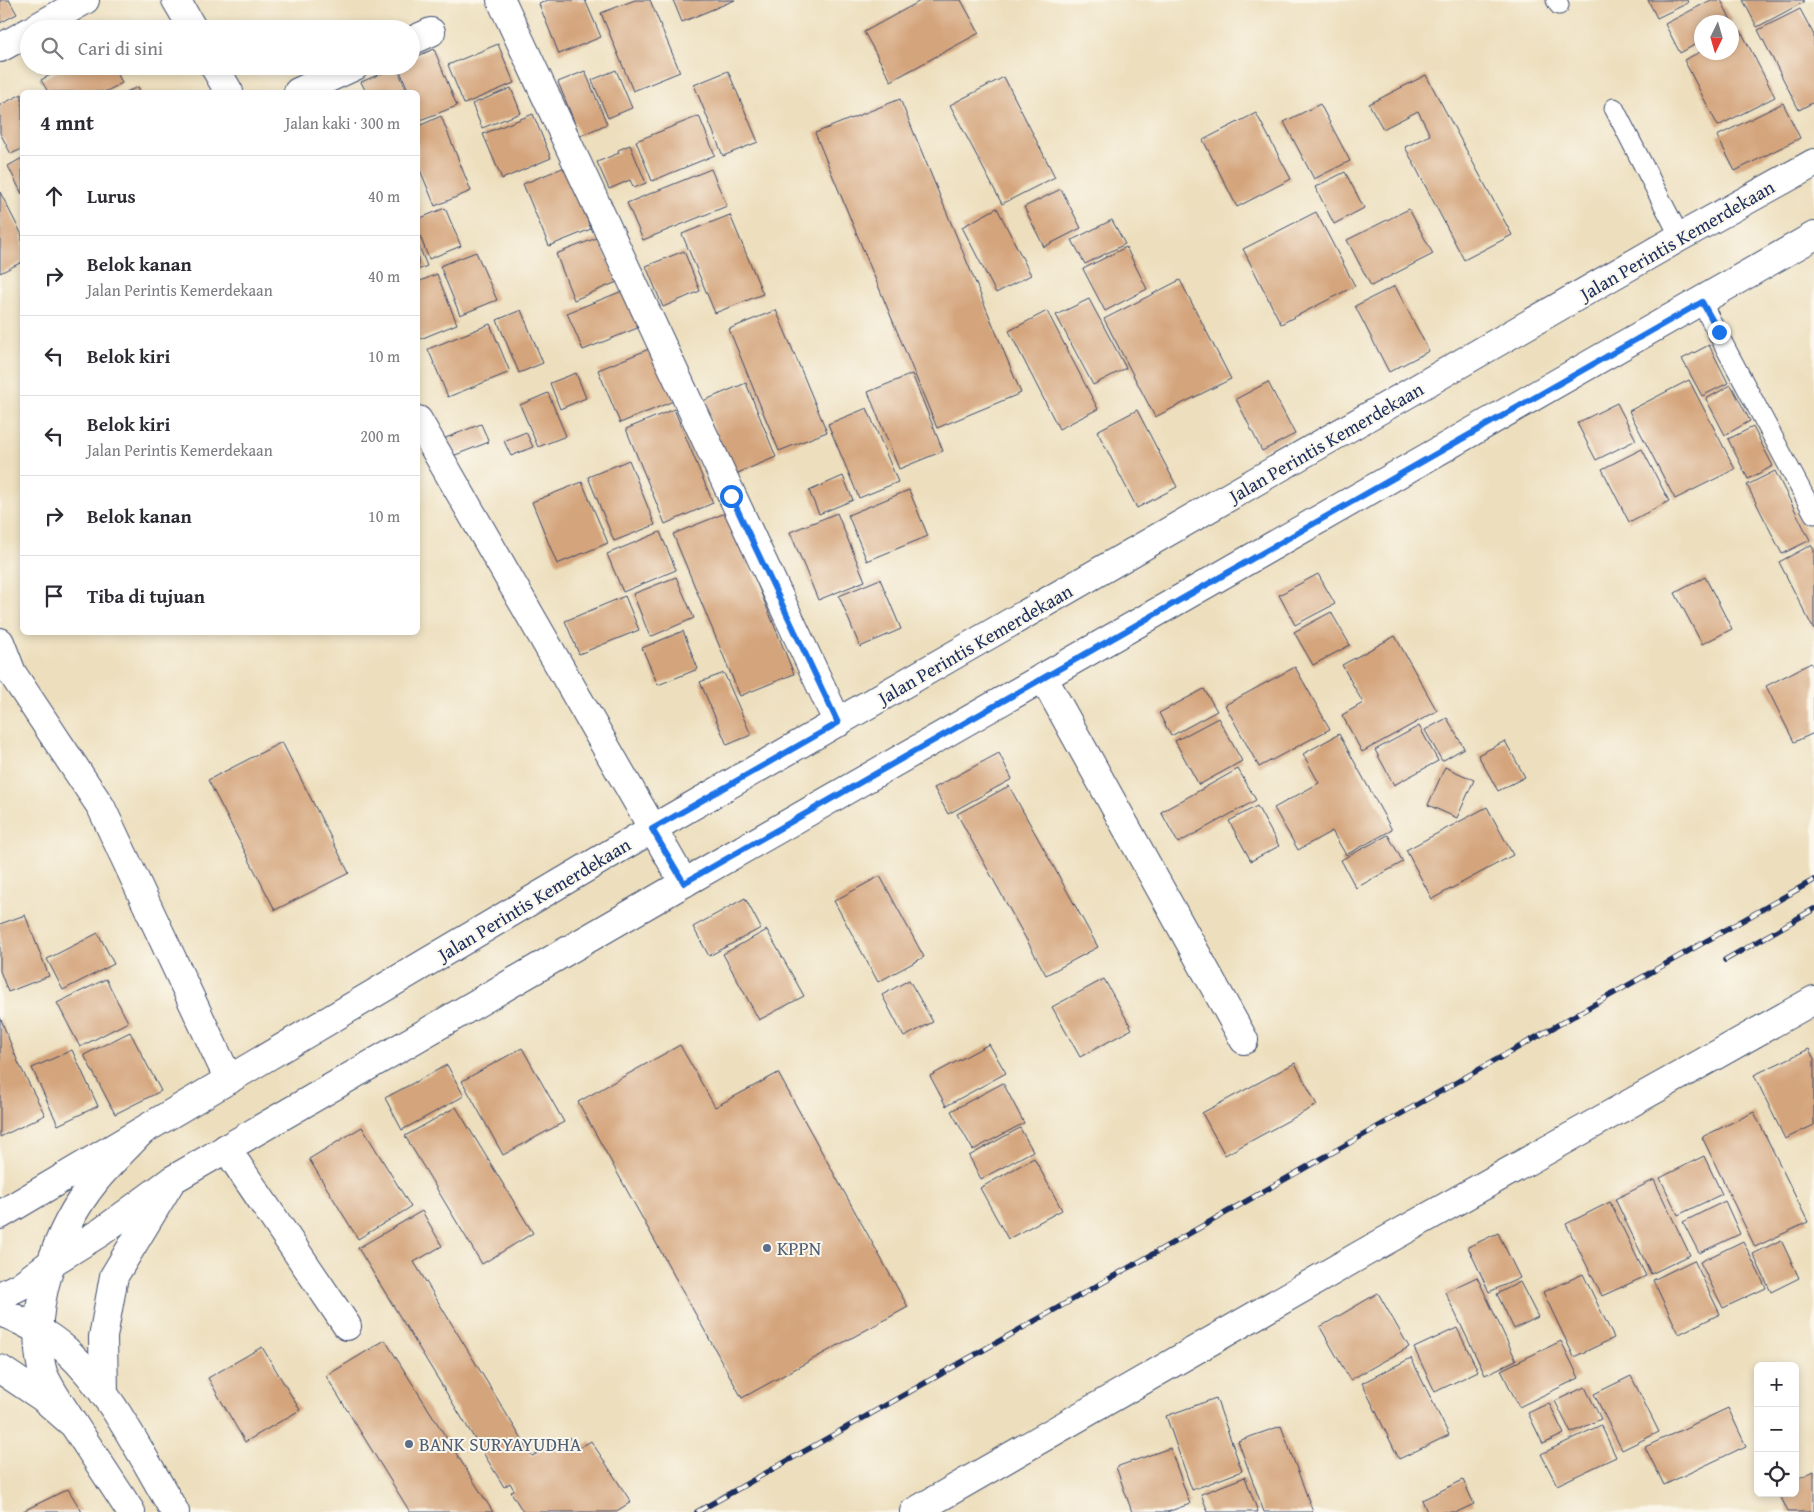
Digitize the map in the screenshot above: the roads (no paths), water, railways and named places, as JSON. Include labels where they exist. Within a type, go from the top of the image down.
[{"type":"main road","points":[[50,20],[85,0]]},
{"type":"main road","points":[[176,0],[188,20]]},
{"type":"main road","points":[[501,0],[838,723]]},
{"type":"main road","points":[[0,48],[20,37]]},
{"type":"main road","points":[[219,75],[228,90]]},
{"type":"main road","points":[[302,90],[335,75]]},
{"type":"main road","name":"Jalan Perintis Kemerdekaan","points":[[0,1215],[652,829],[1680,237],[1814,163]]},
{"type":"main road","points":[[0,1296],[20,1286],[51,1263],[101,1232],[172,1180],[226,1148],[684,883],[1702,302],[1814,236]]},
{"type":"main road","points":[[420,423],[684,883]]},
{"type":"main road","points":[[0,642],[12,673],[101,807],[230,1080]]},
{"type":"main road","points":[[1043,677],[1244,1040]]},
{"type":"main road","points":[[914,1512],[1362,1254],[1814,1000]]},
{"type":"main road","points":[[131,1512],[74,1425],[42,1371],[37,1328],[51,1263],[70,1220],[96,1181],[141,1132]]},
{"type":"main road","points":[[226,1148],[347,1326]]},
{"type":"main road","points":[[104,1394],[103,1337],[114,1276],[172,1180]]},
{"type":"main road","points":[[0,1311],[37,1328],[66,1350],[104,1394],[175,1512]]},
{"type":"main road","points":[[0,1369],[42,1397],[74,1425]]},
{"type":"lane","points":[[1614,108],[1680,237]]},
{"type":"lane","points":[[1702,302],[1814,514]]},
{"type":"railway","points":[[697,1512],[1814,880]]},
{"type":"railway","points":[[1725,960],[1814,909]]},
{"type":"place","name":"KPPN","points":[[767,1248]]},
{"type":"place","name":"BANK SURYAYUDHA","points":[[409,1444]]}]
